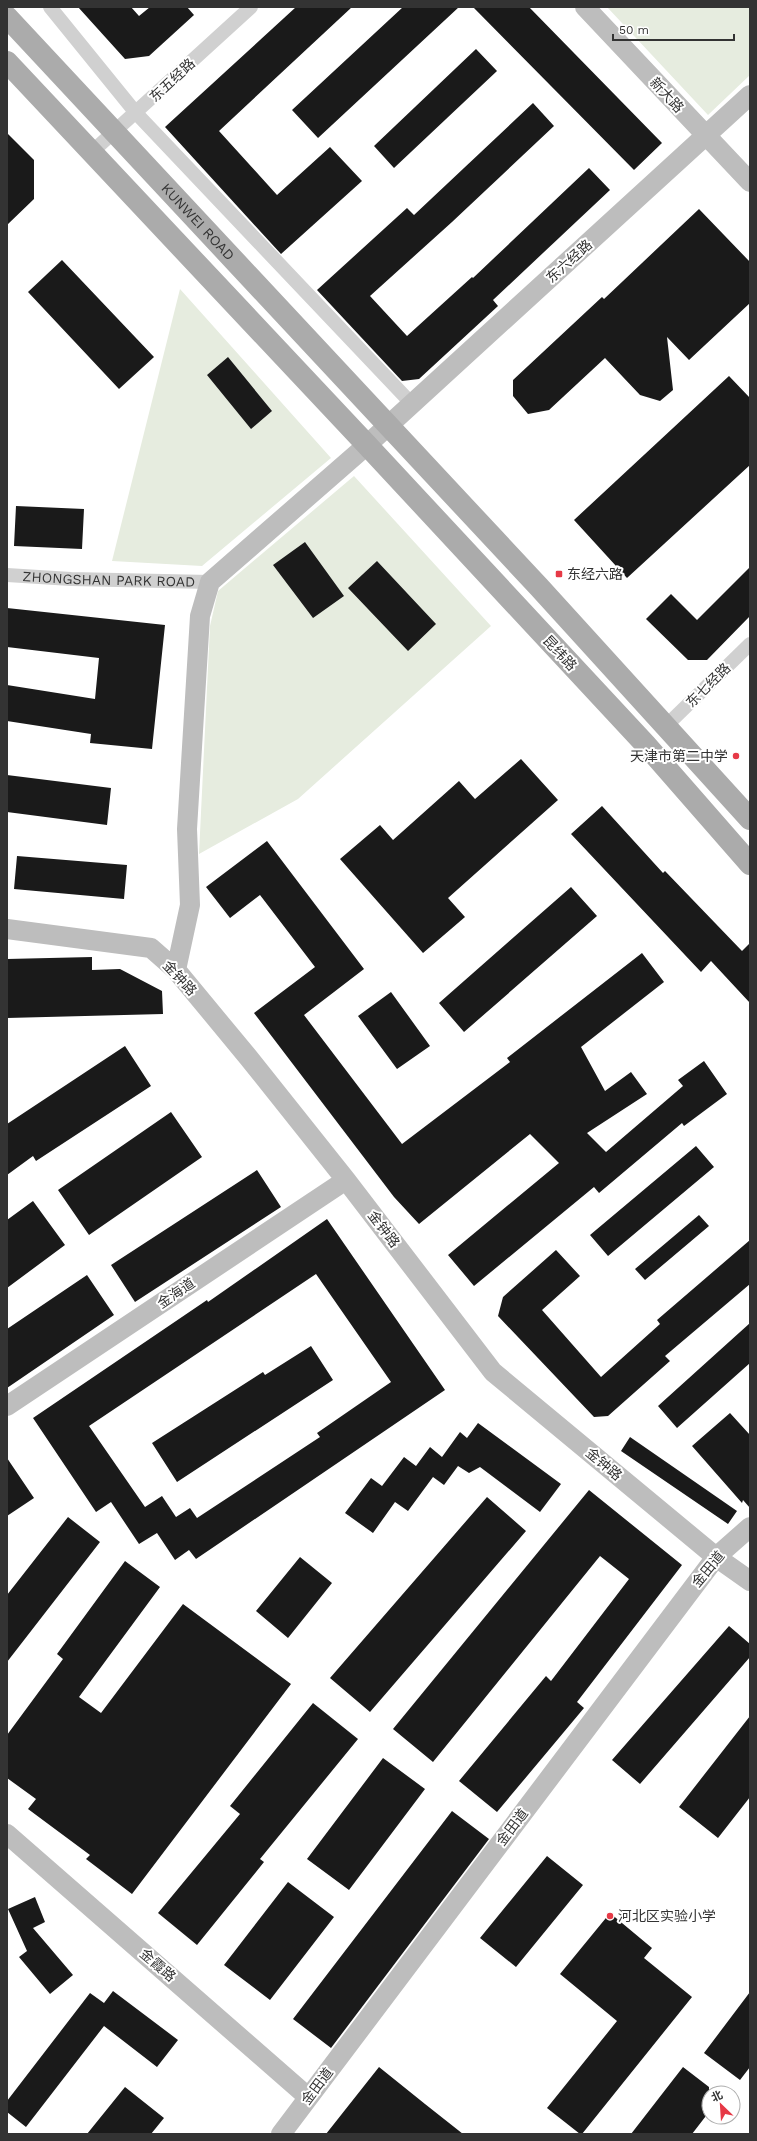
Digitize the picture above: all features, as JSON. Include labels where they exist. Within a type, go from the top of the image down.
[{"type":"main road","name":"KUNWEI ROAD","points":[[7,17],[388,426]]},
{"type":"main road","name":"KUNWEI ROAD","points":[[7,62],[93,151],[368,445]]},
{"type":"main road","name":"昆纬路","points":[[388,426],[666,726],[750,819]]},
{"type":"main road","name":"昆纬路","points":[[368,445],[646,745],[750,864]]},
{"type":"street","points":[[50,7],[136,113],[412,404]]},
{"type":"street","name":"东五经路","points":[[93,151],[251,7]]},
{"type":"street","name":"新大路","points":[[585,7],[750,182]]},
{"type":"street","name":"东六经路","points":[[210,582],[368,445],[750,95]]},
{"type":"street","name":"ZHONGSHAN PARK ROAD","points":[[7,575],[71,579],[210,582]]},
{"type":"street","points":[[176,970],[190,905],[187,829],[199,632],[200,616],[210,582]]},
{"type":"street","name":"东七经路","points":[[666,726],[750,644]]},
{"type":"street","name":"金钟路","points":[[7,929],[151,948],[176,970],[346,1180],[493,1372],[716,1557],[750,1581]]},
{"type":"street","name":"金海道","points":[[7,1406],[346,1180]]},
{"type":"street","name":"金田道","points":[[281,2134],[716,1557],[750,1527]]},
{"type":"street","name":"金霞路","points":[[7,1834],[308,2097]]},
{"type":"shaded area","points":[[607,7],[750,7],[750,75],[708,115]]},
{"type":"shaded area","points":[[180,289],[331,458],[202,566],[112,561]]},
{"type":"shaded area","points":[[354,476],[491,626],[298,799],[199,854],[210,626],[218,591]]},
{"type":"building","points":[[78,7],[131,7],[139,16],[150,7],[187,7],[194,15],[149,56],[125,59]]},
{"type":"building","points":[[296,7],[352,7],[219,131],[277,195],[330,147],[362,181],[281,254],[165,127]]},
{"type":"building","points":[[403,7],[459,7],[318,138],[292,110]]},
{"type":"building","points":[[473,7],[529,7],[662,143],[634,170]]},
{"type":"building","points":[[476,49],[497,71],[394,168],[374,146]]},
{"type":"building","points":[[533,103],[554,126],[452,222],[370,296],[407,336],[472,277],[473,278],[589,168],[610,190],[493,300],[498,306],[419,379],[402,381],[317,290],[407,208],[414,215]]},
{"type":"building","points":[[7,133],[34,160],[34,199],[7,225]]},
{"type":"building","points":[[699,209],[750,262],[750,303],[689,360],[667,337],[673,390],[660,401],[640,395],[605,358],[549,410],[528,414],[513,396],[513,380],[602,297],[604,299]]},
{"type":"building","points":[[62,260],[154,357],[119,389],[28,292]]},
{"type":"building","points":[[228,357],[272,411],[251,429],[207,375]]},
{"type":"building","points":[[729,376],[750,398],[750,465],[627,578],[574,520]]},
{"type":"building","points":[[16,506],[84,509],[82,549],[14,546]]},
{"type":"building","points":[[305,542],[344,596],[313,618],[273,565]]},
{"type":"building","points":[[377,561],[436,624],[408,651],[348,588]]},
{"type":"building","points":[[750,567],[750,616],[707,660],[688,660],[646,619],[671,594],[697,620]]},
{"type":"building","points":[[7,608],[165,625],[152,749],[90,743],[91,734],[7,721],[7,685],[95,699],[99,658],[7,647]]},
{"type":"building","points":[[521,759],[558,800],[448,898],[465,917],[423,953],[340,859],[380,825],[393,840],[459,781],[475,799]]},
{"type":"building","points":[[7,775],[111,788],[107,825],[7,812]]},
{"type":"building","points":[[602,806],[663,873],[665,871],[742,951],[750,943],[750,1003],[711,961],[701,972],[571,834]]},
{"type":"building","points":[[267,841],[364,969],[304,1015],[402,1144],[510,1062],[507,1058],[642,953],[664,982],[581,1047],[605,1091],[631,1072],[647,1094],[587,1133],[606,1152],[683,1086],[678,1080],[704,1061],[727,1094],[684,1126],[682,1123],[599,1193],[594,1187],[474,1286],[448,1255],[559,1163],[530,1134],[419,1224],[394,1197],[254,1013],[315,967],[260,895],[230,918],[206,887]]},
{"type":"building","points":[[17,856],[127,865],[124,899],[14,889]]},
{"type":"building","points":[[571,887],[597,916],[464,1032],[439,1003]]},
{"type":"building","points":[[92,957],[92,970],[120,969],[162,991],[163,1014],[7,1018],[7,959]]},
{"type":"building","points":[[391,992],[430,1046],[397,1069],[358,1016]]},
{"type":"building","points":[[125,1046],[151,1086],[36,1161],[33,1156],[7,1175],[7,1124]]},
{"type":"building","points":[[171,1112],[202,1157],[89,1235],[58,1190]]},
{"type":"building","points":[[696,1146],[714,1167],[608,1256],[590,1235]]},
{"type":"building","points":[[257,1170],[281,1207],[135,1302],[111,1265]]},
{"type":"building","points":[[33,1201],[65,1245],[7,1288],[7,1220]]},
{"type":"building","points":[[699,1215],[709,1226],[645,1280],[635,1269]]},
{"type":"building","points":[[327,1219],[445,1390],[196,1559],[189,1550],[175,1560],[157,1533],[139,1544],[111,1502],[96,1512],[33,1418],[207,1300],[208,1302]],"holes":[[[316,1274],[391,1382],[317,1433],[320,1437],[197,1518],[190,1508],[176,1517],[162,1496],[145,1507],[89,1426]]]},
{"type":"building","points":[[750,1240],[750,1284],[665,1356],[670,1361],[608,1416],[594,1417],[498,1316],[503,1297],[556,1250],[580,1276],[542,1310],[601,1377],[660,1324],[657,1320]]},
{"type":"building","points":[[87,1275],[114,1315],[7,1388],[7,1329]]},
{"type":"building","points":[[750,1323],[750,1363],[677,1428],[658,1406]]},
{"type":"building","points":[[311,1346],[333,1380],[177,1482],[152,1443],[263,1372],[265,1375]]},
{"type":"building","points":[[730,1413],[750,1435],[750,1508],[743,1500],[742,1503],[692,1446]]},
{"type":"building","points":[[478,1423],[561,1484],[540,1512],[480,1467],[469,1473],[458,1466],[444,1485],[433,1477],[408,1511],[395,1502],[373,1533],[345,1513],[371,1478],[382,1486],[404,1457],[416,1466],[430,1447],[442,1457],[460,1432],[467,1438]]},
{"type":"building","points":[[630,1437],[737,1511],[728,1524],[621,1451]]},
{"type":"building","points":[[7,1458],[34,1498],[7,1516]]},
{"type":"building","points":[[589,1490],[682,1565],[577,1702],[584,1708],[497,1812],[459,1781],[546,1676],[551,1681],[629,1579],[600,1556],[433,1762],[393,1729]]},
{"type":"building","points":[[487,1497],[526,1531],[370,1712],[330,1678]]},
{"type":"building","points":[[68,1517],[100,1542],[7,1662],[7,1595]]},
{"type":"building","points":[[300,1557],[332,1583],[288,1638],[256,1611]]},
{"type":"building","points":[[125,1561],[160,1587],[79,1697],[101,1713],[183,1604],[291,1684],[132,1894],[86,1859],[90,1855],[28,1809],[36,1799],[7,1778],[7,1735],[63,1659],[57,1654]]},
{"type":"building","points":[[729,1626],[750,1644],[750,1657],[640,1784],[612,1760]]},
{"type":"building","points":[[313,1703],[358,1739],[260,1859],[264,1862],[197,1945],[158,1913],[240,1814],[230,1806]]},
{"type":"building","points":[[750,1716],[750,1797],[718,1838],[679,1807]]},
{"type":"building","points":[[383,1758],[425,1789],[349,1890],[307,1859]]},
{"type":"building","points":[[452,1811],[489,1839],[331,2048],[293,2019]]},
{"type":"building","points":[[547,1856],[583,1885],[516,1967],[480,1938]]},
{"type":"building","points":[[288,1882],[334,1917],[270,2000],[224,1965]]},
{"type":"building","points":[[35,1897],[45,1922],[33,1928],[73,1975],[50,1994],[19,1957],[27,1951],[8,1909]]},
{"type":"building","points":[[610,1913],[652,1948],[644,1958],[692,1997],[582,2134],[580,2134],[547,2108],[617,2021],[560,1974]]},
{"type":"building","points":[[113,1991],[178,2040],[157,2067],[104,2026],[26,2127],[7,2112],[7,2101],[90,1993],[104,2003]]},
{"type":"building","points":[[750,1992],[750,2067],[740,2080],[704,2053]]},
{"type":"building","points":[[379,2067],[425,2104],[463,2134],[326,2134]]},
{"type":"building","points":[[683,2067],[706,2085],[701,2085],[701,2122],[692,2134],[631,2134]]},
{"type":"building","points":[[125,2087],[164,2118],[151,2134],[87,2134]]},
{"type":"place","name":"东经六路","points":[[559,574]]},
{"type":"place","name":"天津市第二中学","points":[[736,756]]},
{"type":"place","name":"河北区实验小学","points":[[610,1916]]}]
